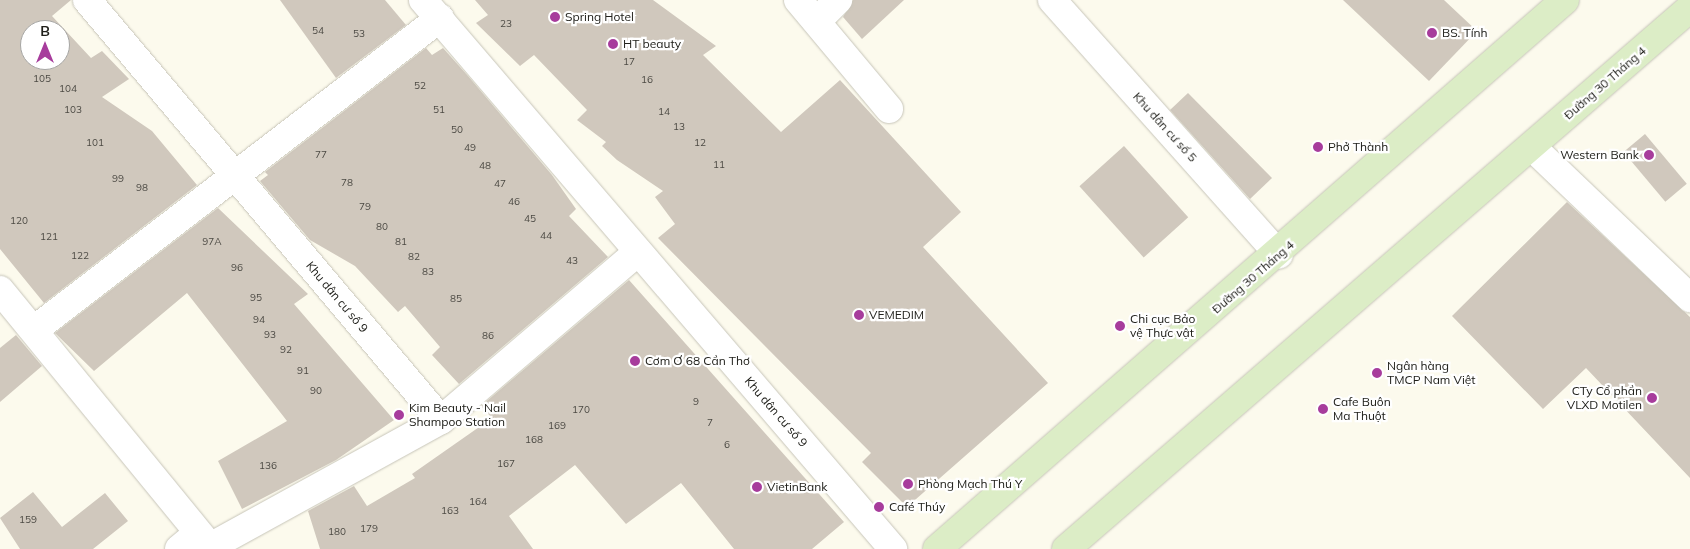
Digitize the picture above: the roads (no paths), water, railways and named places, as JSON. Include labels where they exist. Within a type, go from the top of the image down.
[{"type":"main road","name":"Đường 30 Tháng 4","points":[[937,549],[1278,255],[1565,0]]},
{"type":"main road","name":"Đường 30 Tháng 4","points":[[1066,549],[1532,147],[1690,8]]},
{"type":"street","name":"Khu dân cư số 9","points":[[87,0],[441,420]]},
{"type":"street","points":[[798,0],[889,110]]},
{"type":"street","points":[[817,21],[838,0]]},
{"type":"street","name":"Khu dân cư số 5","points":[[1052,0],[1278,255]]},
{"type":"street","name":"Khu dân cư số 9","points":[[34,330],[233,174],[431,9],[893,549]]},
{"type":"street","points":[[1532,147],[1690,298]]},
{"type":"street","points":[[0,290],[34,330],[188,542],[210,547],[441,420],[638,252]]},
{"type":"place","name":"Spring Hotel","points":[[555,17]]},
{"type":"place","name":"BS. Tính","points":[[1432,33]]},
{"type":"place","name":"HT beauty","points":[[613,44]]},
{"type":"place","name":"Phở Thành","points":[[1318,147]]},
{"type":"place","name":"Western Bank","points":[[1649,155]]},
{"type":"place","name":"VEMEDIM","points":[[859,315]]},
{"type":"place","name":"Chi cục Bảo vệ Thực vật","points":[[1120,326]]},
{"type":"place","name":"Cơm Ơ 68 Cần Thơ","points":[[635,361]]},
{"type":"place","name":"Ngân hàng TMCP Nam Việt","points":[[1377,373]]},
{"type":"place","name":"CTy Cổ phần VLXD Motilen","points":[[1652,398]]},
{"type":"place","name":"Cafe Buôn Ma Thuột","points":[[1323,409]]},
{"type":"place","name":"Kim Beauty - Nail Shampoo Station","points":[[399,415]]},
{"type":"place","name":"Phòng Mạch Thú Y","points":[[908,484]]},
{"type":"place","name":"VietinBank","points":[[757,487]]},
{"type":"place","name":"Café Thúy","points":[[879,507]]}]
